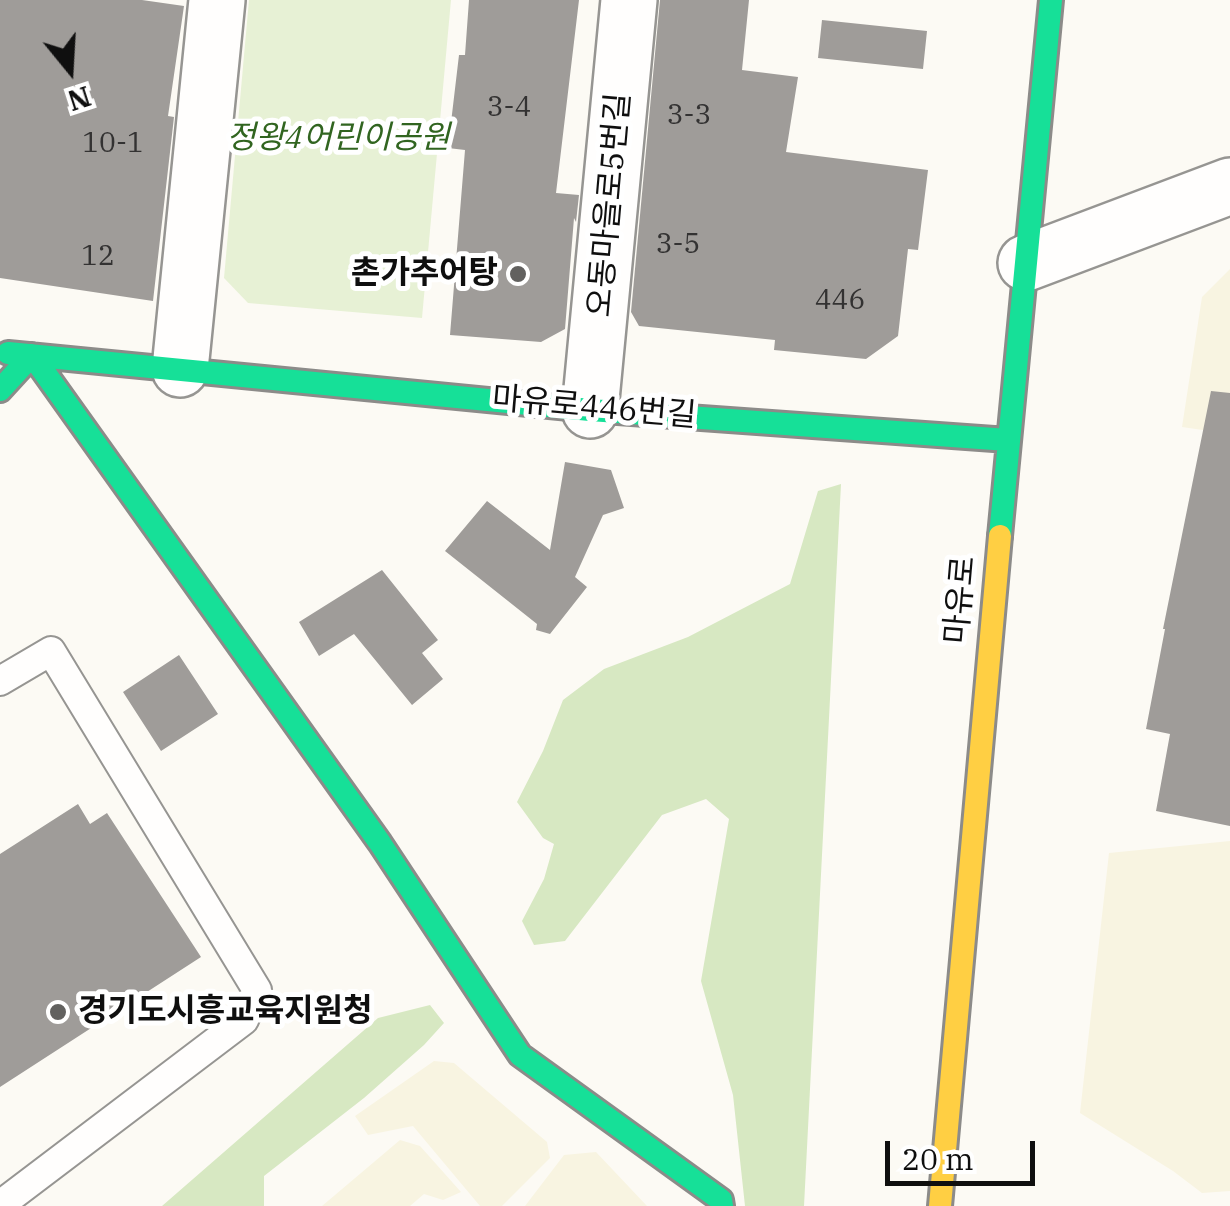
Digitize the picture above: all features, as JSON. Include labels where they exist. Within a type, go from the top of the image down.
[{"type":"street","points":[[180,369],[217,0]]},
{"type":"street","name":"오동마을로5번길","points":[[590,410],[630,0]]},
{"type":"street","name":"마유로","points":[[940,1206],[1051,0]]},
{"type":"street","points":[[1026,263],[1230,186]]},
{"type":"street","name":"마유로446번길","points":[[0,352],[590,410],[1008,440]]},
{"type":"street","points":[[0,390],[32,355],[380,843],[520,1055],[721,1200],[722,1206]]},
{"type":"lane","points":[[0,681],[51,651],[256,990],[244,1020],[0,1205]]},
{"type":"shaded area","points":[[1230,269],[1230,434],[1182,427],[1202,297]]},
{"type":"shaded area","points":[[1230,841],[1230,1191],[1202,1193],[1080,1113],[1109,853]]},
{"type":"shaded area","points":[[434,1061],[454,1063],[547,1142],[550,1158],[502,1206],[480,1206],[413,1126],[368,1135],[355,1116]]},
{"type":"shaded area","points":[[400,1140],[420,1146],[461,1192],[443,1200],[424,1194],[410,1206],[322,1206]]},
{"type":"shaded area","points":[[596,1152],[647,1206],[525,1206],[564,1155]]},
{"type":"green space","name":"정왕4어린이공원","points":[[249,0],[451,0],[422,318],[248,303],[224,278]]},
{"type":"green space","points":[[841,484],[804,1206],[745,1206],[733,1095],[701,981],[729,819],[706,799],[662,815],[565,941],[534,945],[522,921],[544,879],[554,844],[543,838],[517,802],[563,700],[604,669],[688,637],[790,584],[818,491]]},
{"type":"green space","points":[[430,1005],[444,1023],[364,1098],[264,1176],[264,1206],[162,1206],[378,1018]]},
{"type":"building","points":[[0,0],[142,0],[184,6],[168,116],[174,117],[153,301],[0,278]]},
{"type":"building","points":[[469,0],[579,0],[556,193],[579,195],[565,329],[541,342],[450,335],[465,150],[448,148],[459,55],[465,55]]},
{"type":"building","points":[[660,0],[749,0],[742,70],[798,77],[786,152],[928,170],[918,250],[908,249],[898,336],[866,359],[774,350],[775,340],[639,326],[631,312]]},
{"type":"building","points":[[822,20],[927,31],[923,69],[818,58]]},
{"type":"building","points":[[1211,391],[1230,393],[1230,826],[1156,811],[1170,734],[1146,729]]},
{"type":"building","points":[[565,462],[611,470],[624,508],[603,515],[575,577],[587,587],[550,634],[536,630],[537,624],[445,551],[487,501],[550,550]]},
{"type":"building","points":[[382,570],[438,640],[422,653],[443,679],[412,705],[354,634],[319,656],[299,622]]},
{"type":"building","points":[[179,655],[218,714],[161,751],[123,692]]},
{"type":"building","name":"경기도시흥교육지원청","points":[[78,804],[90,824],[107,813],[201,957],[0,1087],[0,854]]},
{"type":"traffic: fast","points":[[1000,536],[1051,0]]},
{"type":"traffic: fast","points":[[8,353],[590,410],[1008,440]]},
{"type":"traffic: fast","points":[[0,390],[32,355],[380,843],[520,1055],[721,1200],[722,1206]]},
{"type":"traffic: slow","points":[[940,1206],[1000,536]]},
{"type":"place","name":"촌가추어탕","points":[[518,274]]},
{"type":"place","name":"경기도시흥교육지원청","points":[[58,1012]]}]
